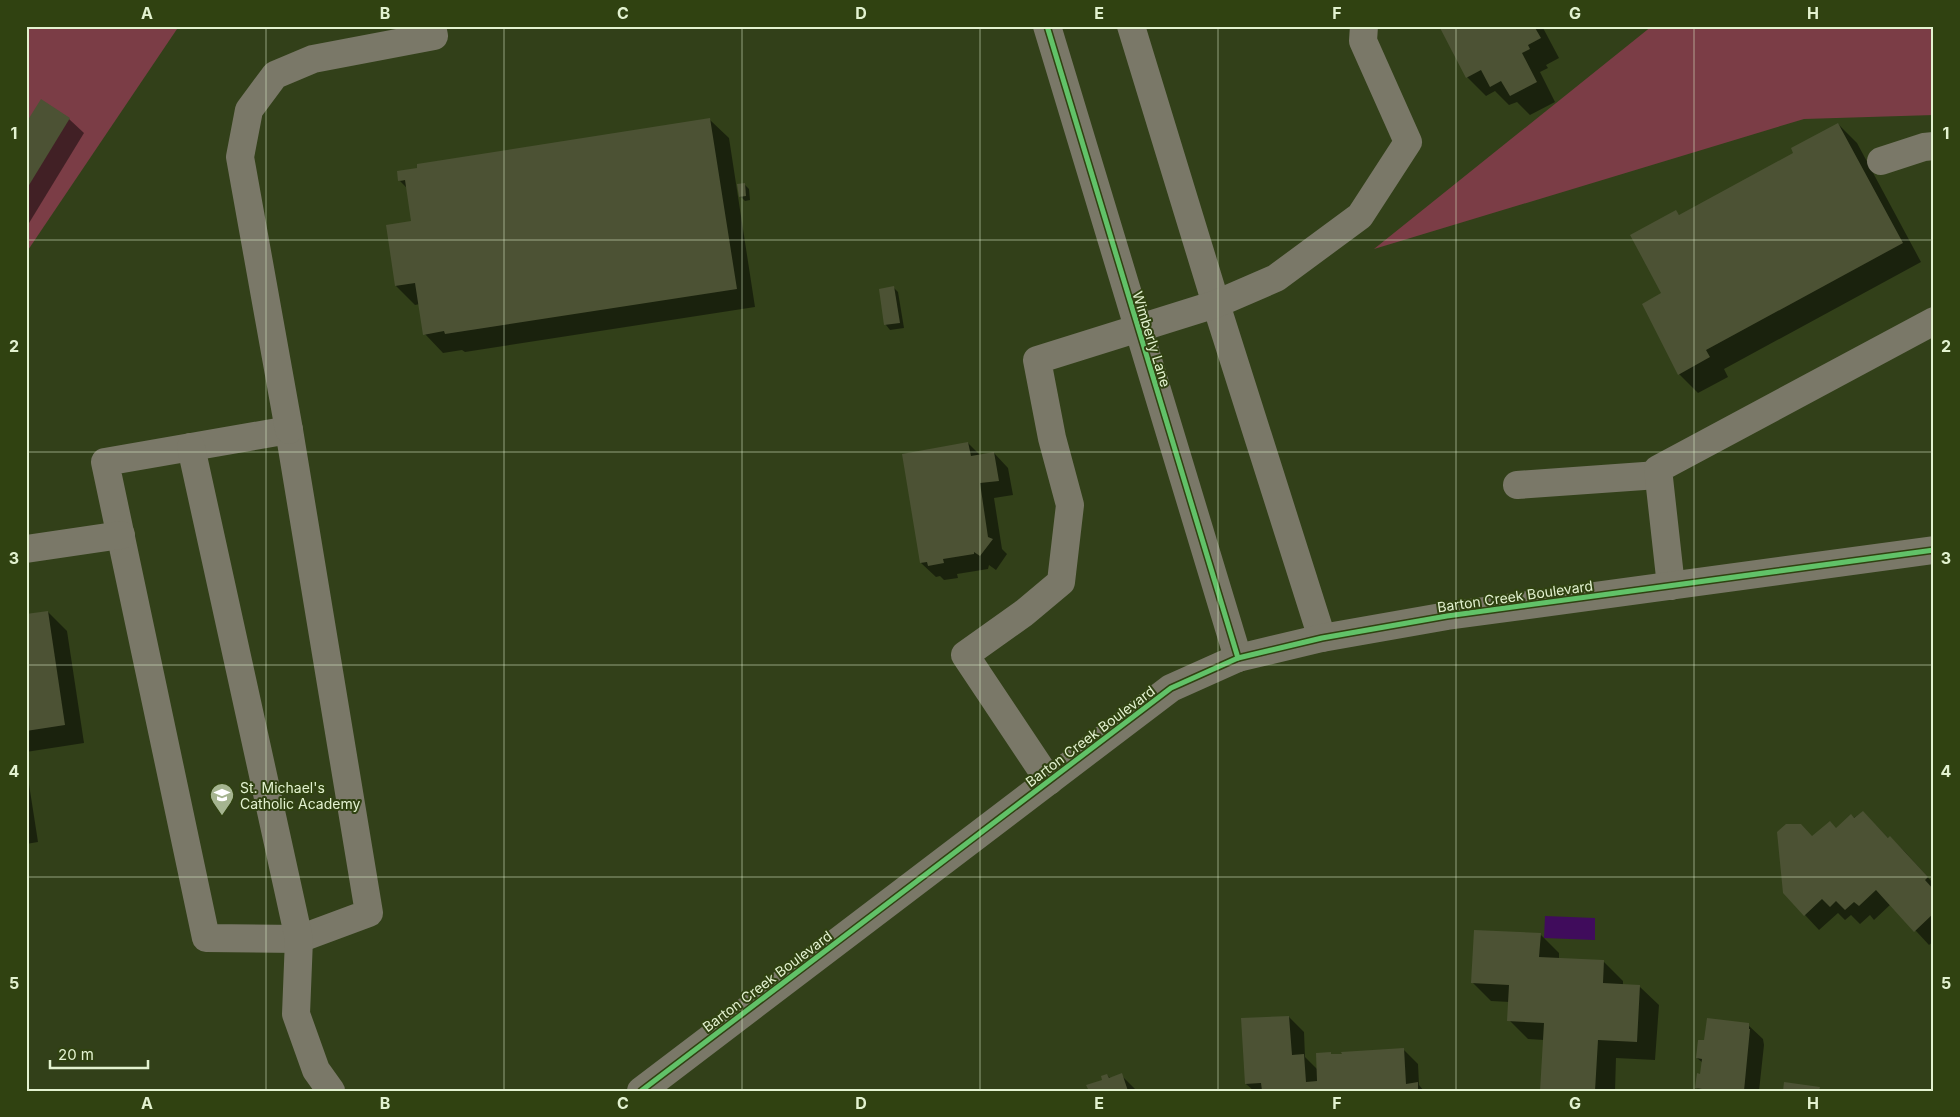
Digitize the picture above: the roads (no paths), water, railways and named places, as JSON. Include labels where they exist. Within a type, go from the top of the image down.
[{"type":"street","points":[[289,430],[105,462],[206,938],[299,939],[369,913],[289,430],[240,157],[249,110],[275,75],[313,59],[434,36],[432,26]]},
{"type":"street","name":"Wimberly Lane","points":[[1047,26],[1137,329],[1238,658]]},
{"type":"street","points":[[1131,26],[1216,304],[1322,638]]},
{"type":"street","points":[[1049,781],[965,655],[1024,613],[1062,582],[1070,504],[1052,438],[1037,360],[1216,304],[1276,278],[1360,216],[1408,142],[1363,41],[1364,26]]},
{"type":"street","points":[[1881,161],[1934,146]]},
{"type":"street","points":[[1671,586],[1658,469],[1934,321]]},
{"type":"street","points":[[191,447],[299,939],[296,1014],[316,1070],[332,1091]]},
{"type":"street","points":[[1517,485],[1658,475]]},
{"type":"street","points":[[26,549],[121,535]]},
{"type":"street","name":"Barton Creek Boulevard","points":[[642,1091],[1171,688],[1238,658],[1322,638],[1447,616],[1934,550]]},
{"type":"place","name":"St. Michael's Catholic Academy","points":[[222,816]]}]
